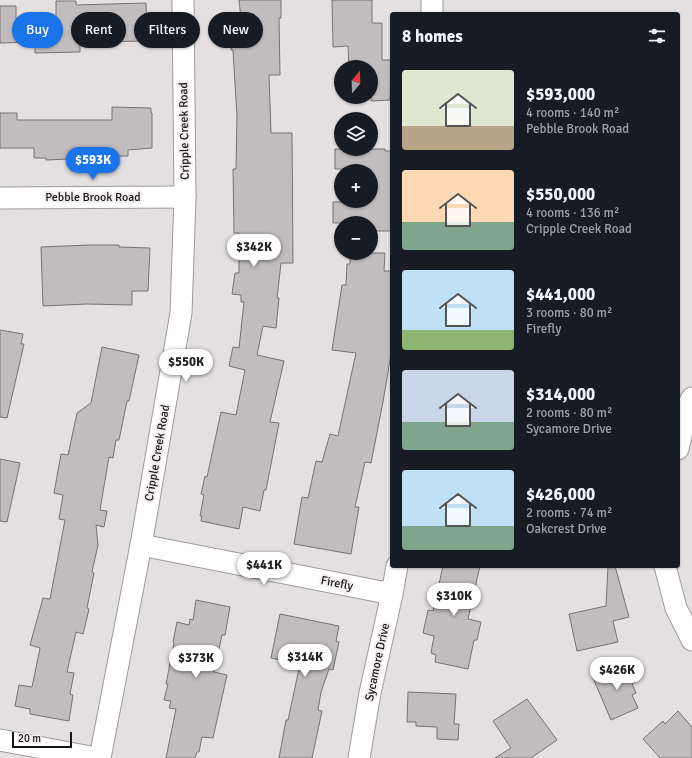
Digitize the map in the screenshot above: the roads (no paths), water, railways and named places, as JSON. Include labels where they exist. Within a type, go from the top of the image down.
[{"type":"street","name":"Cripple Creek Road","points":[[100,758],[141,545],[181,313],[185,197],[183,0]]},
{"type":"street","points":[[432,0],[432,12]]},
{"type":"street","name":"Pebble Brook Road","points":[[0,198],[185,197]]},
{"type":"street","points":[[680,441],[692,398]]},
{"type":"street","name":"Firefly","points":[[141,545],[392,594]]},
{"type":"street","name":"Sycamore Drive","points":[[359,758],[370,694],[397,568]]},
{"type":"street","points":[[666,568],[676,608],[692,640]]},
{"type":"street","points":[[0,740],[96,758]]}]
